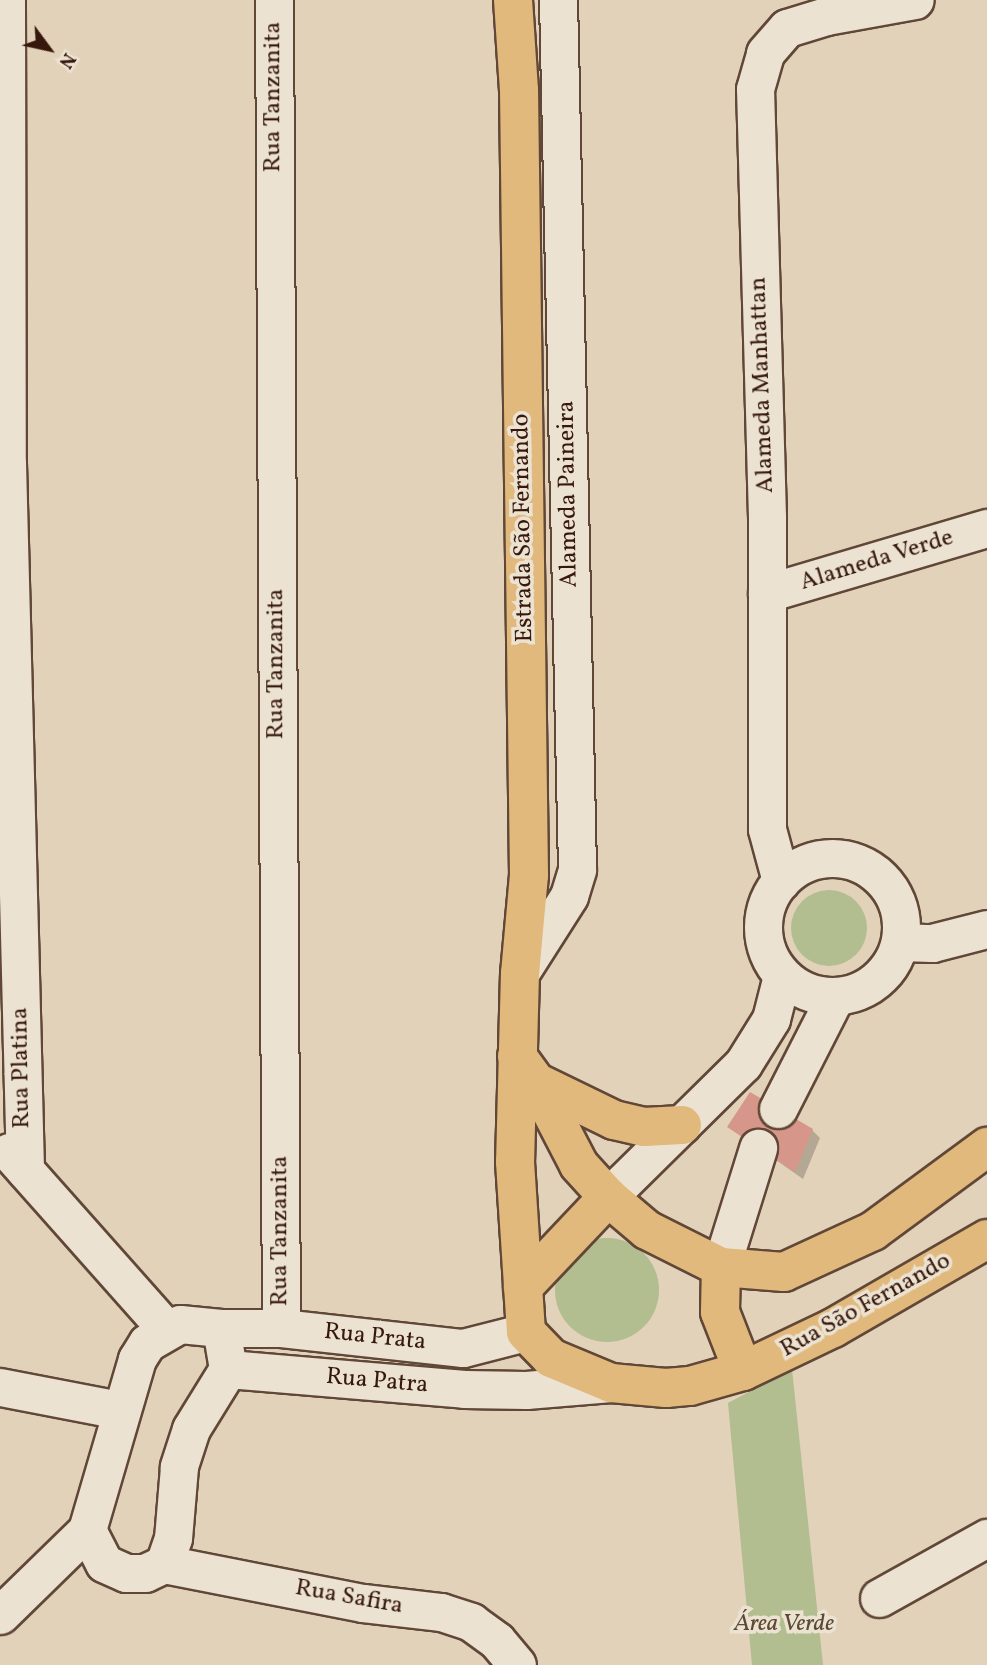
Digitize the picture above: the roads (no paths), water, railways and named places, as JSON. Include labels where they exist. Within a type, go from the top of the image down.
[{"type":"main road","name":"Estrada São Fernando","points":[[513,0],[519,90],[528,847],[520,973],[526,1069],[515,1162],[526,1332]]},
{"type":"main road","points":[[526,1069],[614,1120],[644,1127],[682,1125]]},
{"type":"main road","points":[[526,1069],[579,1165],[608,1197],[648,1230],[721,1267],[784,1272],[873,1231],[987,1147]]},
{"type":"main road","points":[[523,1287],[608,1197]]},
{"type":"main road","name":"Rua São Fernando","points":[[526,1332],[551,1358],[611,1383],[666,1388],[743,1371],[833,1328],[987,1239]]},
{"type":"main road","points":[[721,1267],[720,1312],[743,1371]]},
{"type":"street","name":"Rua Platina","points":[[6,0],[3,459],[25,1170]]},
{"type":"street","name":"Rua Tanzanita","points":[[274,0],[281,1328]]},
{"type":"street","name":"Alameda Paineira","points":[[520,973],[569,896],[577,869],[558,0]]},
{"type":"street","name":"Alameda Manhattan","points":[[781,881],[767,828],[767,593],[755,89],[765,53],[787,28],[826,16],[915,0]]},
{"type":"street","name":"Alameda Verde","points":[[767,593],[987,528]]},
{"type":"street","points":[[820,859],[843,859],[864,866],[882,879],[895,898],[900,942],[891,962],[877,980],[858,992],[835,997],[812,994],[782,976],[765,945],[763,922],[769,900],[781,881],[799,867],[820,859]]},
{"type":"street","points":[[900,942],[932,943],[987,929]]},
{"type":"street","points":[[608,1197],[682,1125],[755,1046],[771,1019],[782,976]]},
{"type":"street","points":[[778,1109],[835,997]]},
{"type":"street","points":[[0,1141],[166,1329],[147,1343],[137,1359],[119,1410],[87,1530],[0,1615]]},
{"type":"street","points":[[721,1267],[758,1148]]},
{"type":"street","name":"Rua Prata","points":[[166,1329],[180,1324],[221,1328],[281,1328],[463,1348],[526,1332]]},
{"type":"street","points":[[87,1530],[104,1563],[136,1573],[164,1564],[173,1538],[179,1466],[187,1442],[228,1369],[221,1328]]},
{"type":"street","points":[[463,1348],[464,1389]]},
{"type":"street","name":"Rua Patra","points":[[228,1369],[464,1389],[526,1390],[611,1383]]},
{"type":"street","points":[[0,1387],[119,1410]]},
{"type":"street","points":[[879,1598],[987,1538]]},
{"type":"street","name":"Rua Safira","points":[[164,1564],[363,1603],[440,1612],[471,1622],[497,1640],[517,1665]]},
{"type":"park label","name":"Área Verde","points":[[784,1625]]}]
